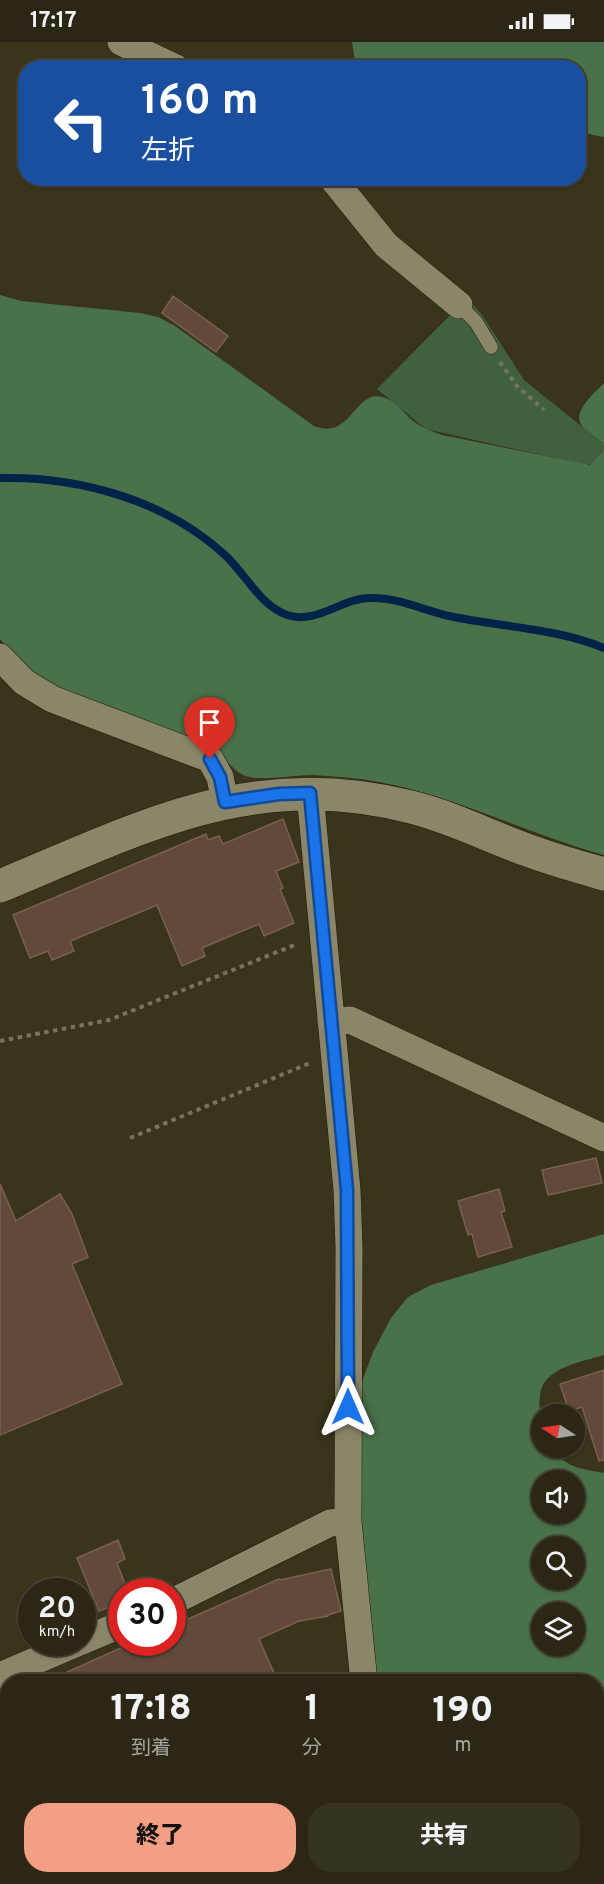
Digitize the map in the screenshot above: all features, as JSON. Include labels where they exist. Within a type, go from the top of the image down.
[{"type":"street","points":[[122,42],[159,60]]},
{"type":"street","points":[[338,186],[386,245],[459,305]]},
{"type":"street","points":[[0,657],[24,682],[52,699],[210,759],[220,777],[225,802]]},
{"type":"street","points":[[310,793],[348,1228],[348,1521],[363,1674]]},
{"type":"street","points":[[0,886],[180,813],[225,802],[279,794],[310,793],[346,795],[412,807],[444,817],[530,851],[604,874]]},
{"type":"street","points":[[331,1022],[350,1020],[604,1138]]},
{"type":"street","points":[[186,1595],[330,1522],[348,1521]]},
{"type":"street","points":[[5,1674],[48,1656]]},
{"type":"lane","points":[[459,305],[476,322],[491,347]]},
{"type":"path","points":[[491,347],[516,386],[544,410]]},
{"type":"path","points":[[0,1041],[110,1020],[302,942]]},
{"type":"path","points":[[130,1138],[321,1059],[334,1058]]},
{"type":"green space","points":[[352,42],[604,42],[604,137],[586,133],[586,60],[355,60]]},
{"type":"green space","points":[[0,295],[21,301],[140,313],[158,317],[175,326],[314,426],[326,429],[344,422],[365,401],[373,397],[382,397],[394,403],[419,425],[442,435],[590,465],[602,452],[604,446],[604,855],[454,802],[392,785],[330,776],[267,778],[243,775],[232,767],[217,750],[57,688],[32,673],[0,639]]},
{"type":"green space","points":[[467,298],[483,316],[524,380],[601,442],[604,446],[594,461],[585,465],[426,429],[377,389]]},
{"type":"green space","points":[[604,383],[604,446],[586,430],[579,418],[588,399]]},
{"type":"green space","points":[[604,1234],[604,1355],[565,1367],[548,1378],[543,1386],[539,1404],[531,1404],[531,1458],[561,1458],[569,1464],[604,1473],[604,1674],[371,1674],[356,1521],[360,1387],[373,1352],[391,1318],[408,1297],[431,1285]]},
{"type":"building","points":[[173,296],[228,336],[216,352],[162,313]]},
{"type":"building","points":[[283,819],[299,862],[276,871],[283,888],[280,889],[294,923],[264,936],[259,924],[202,948],[205,956],[182,966],[157,905],[70,941],[74,951],[52,960],[48,951],[30,958],[13,915],[206,834],[208,840],[219,836],[223,844]]},
{"type":"building","points":[[596,1158],[602,1183],[548,1195],[542,1170]]},
{"type":"building","points":[[0,1184],[16,1221],[60,1194],[72,1214],[88,1257],[72,1264],[122,1384],[0,1435]]},
{"type":"building","points":[[499,1189],[505,1211],[501,1212],[512,1247],[478,1257],[472,1234],[468,1235],[458,1201]]},
{"type":"building","points":[[604,1370],[604,1460],[599,1461],[585,1417],[585,1404],[567,1404],[560,1384]]},
{"type":"building","points":[[118,1540],[125,1559],[117,1563],[123,1578],[108,1578],[108,1607],[99,1611],[96,1604],[96,1578],[85,1578],[77,1558]]},
{"type":"building","points":[[331,1569],[341,1611],[328,1616],[299,1621],[259,1639],[274,1674],[63,1674],[108,1654],[108,1656],[186,1656],[186,1620],[279,1579]]},
{"type":"waterway","points":[[0,478],[61,482],[91,487],[150,507],[177,520],[203,537],[226,556],[261,597],[287,615],[308,617],[360,599],[380,598],[468,620],[567,636],[604,648]]},
{"type":"route","points":[[210,759],[217,767],[225,802],[279,794],[310,793],[310,815],[347,1190],[348,1407]]}]
